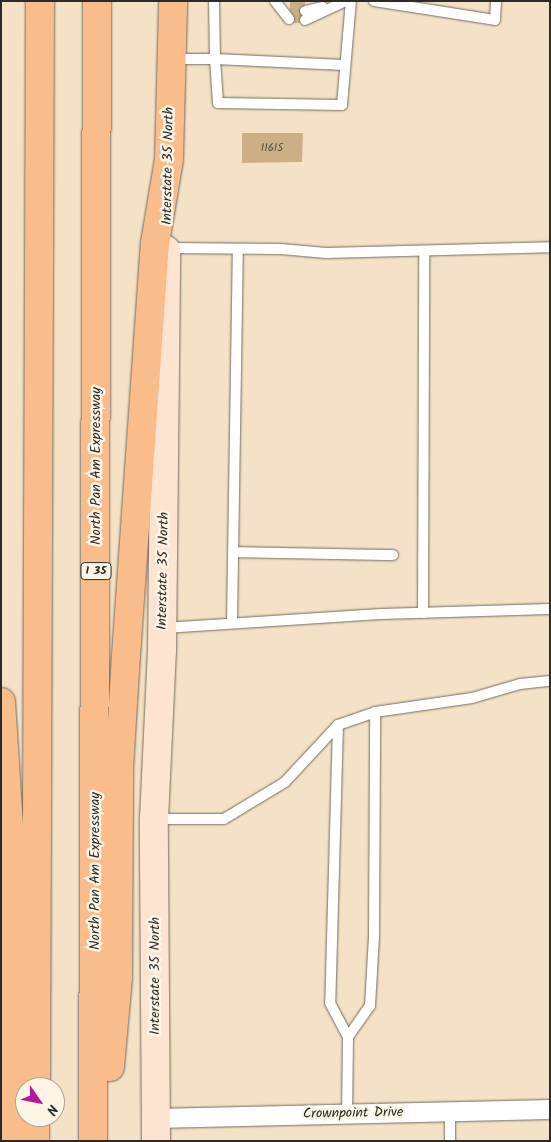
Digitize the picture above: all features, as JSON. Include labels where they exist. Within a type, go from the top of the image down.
[{"type":"main road","points":[[36,1077],[40,1]]},
{"type":"main road","name":"North Pan Am Expressway","points":[[93,1141],[97,1]]},
{"type":"main road","name":"Interstate 35 North","points":[[155,1129],[154,819],[163,628],[166,248],[173,1]]},
{"type":"main road","points":[[104,1141],[118,978],[119,769],[155,243],[169,159]]},
{"type":"main road","points":[[1,702],[14,903],[14,1141]]},
{"type":"main road","points":[[35,1127],[35,1141]]},
{"type":"street","name":"Crownpoint Drive","points":[[155,1129],[347,1114],[550,1109]]},
{"type":"lane","points":[[214,1],[218,103],[342,105],[351,1]]},
{"type":"lane","points":[[277,1],[289,15]]},
{"type":"lane","points":[[305,16],[345,1]]},
{"type":"lane","points":[[374,1],[495,20],[496,1]]},
{"type":"lane","points":[[170,59],[215,59],[344,65]]},
{"type":"lane","points":[[166,248],[424,252],[550,246]]},
{"type":"lane","points":[[232,622],[238,250]]},
{"type":"lane","points":[[423,613],[424,252]]},
{"type":"lane","points":[[232,552],[393,555]]},
{"type":"lane","points":[[163,628],[232,622],[550,609]]},
{"type":"lane","points":[[154,819],[224,819],[285,782],[338,725],[376,712],[472,698],[520,684],[550,682]]},
{"type":"lane","points":[[348,1037],[370,1006],[374,936],[376,712]]},
{"type":"lane","points":[[338,725],[330,1003],[348,1037],[347,1114]]},
{"type":"lane","points":[[450,1112],[450,1141]]},
{"type":"building","points":[[290,1],[305,1],[305,23],[289,23]]},
{"type":"building","points":[[242,133],[303,133],[302,162],[242,163]]}]
